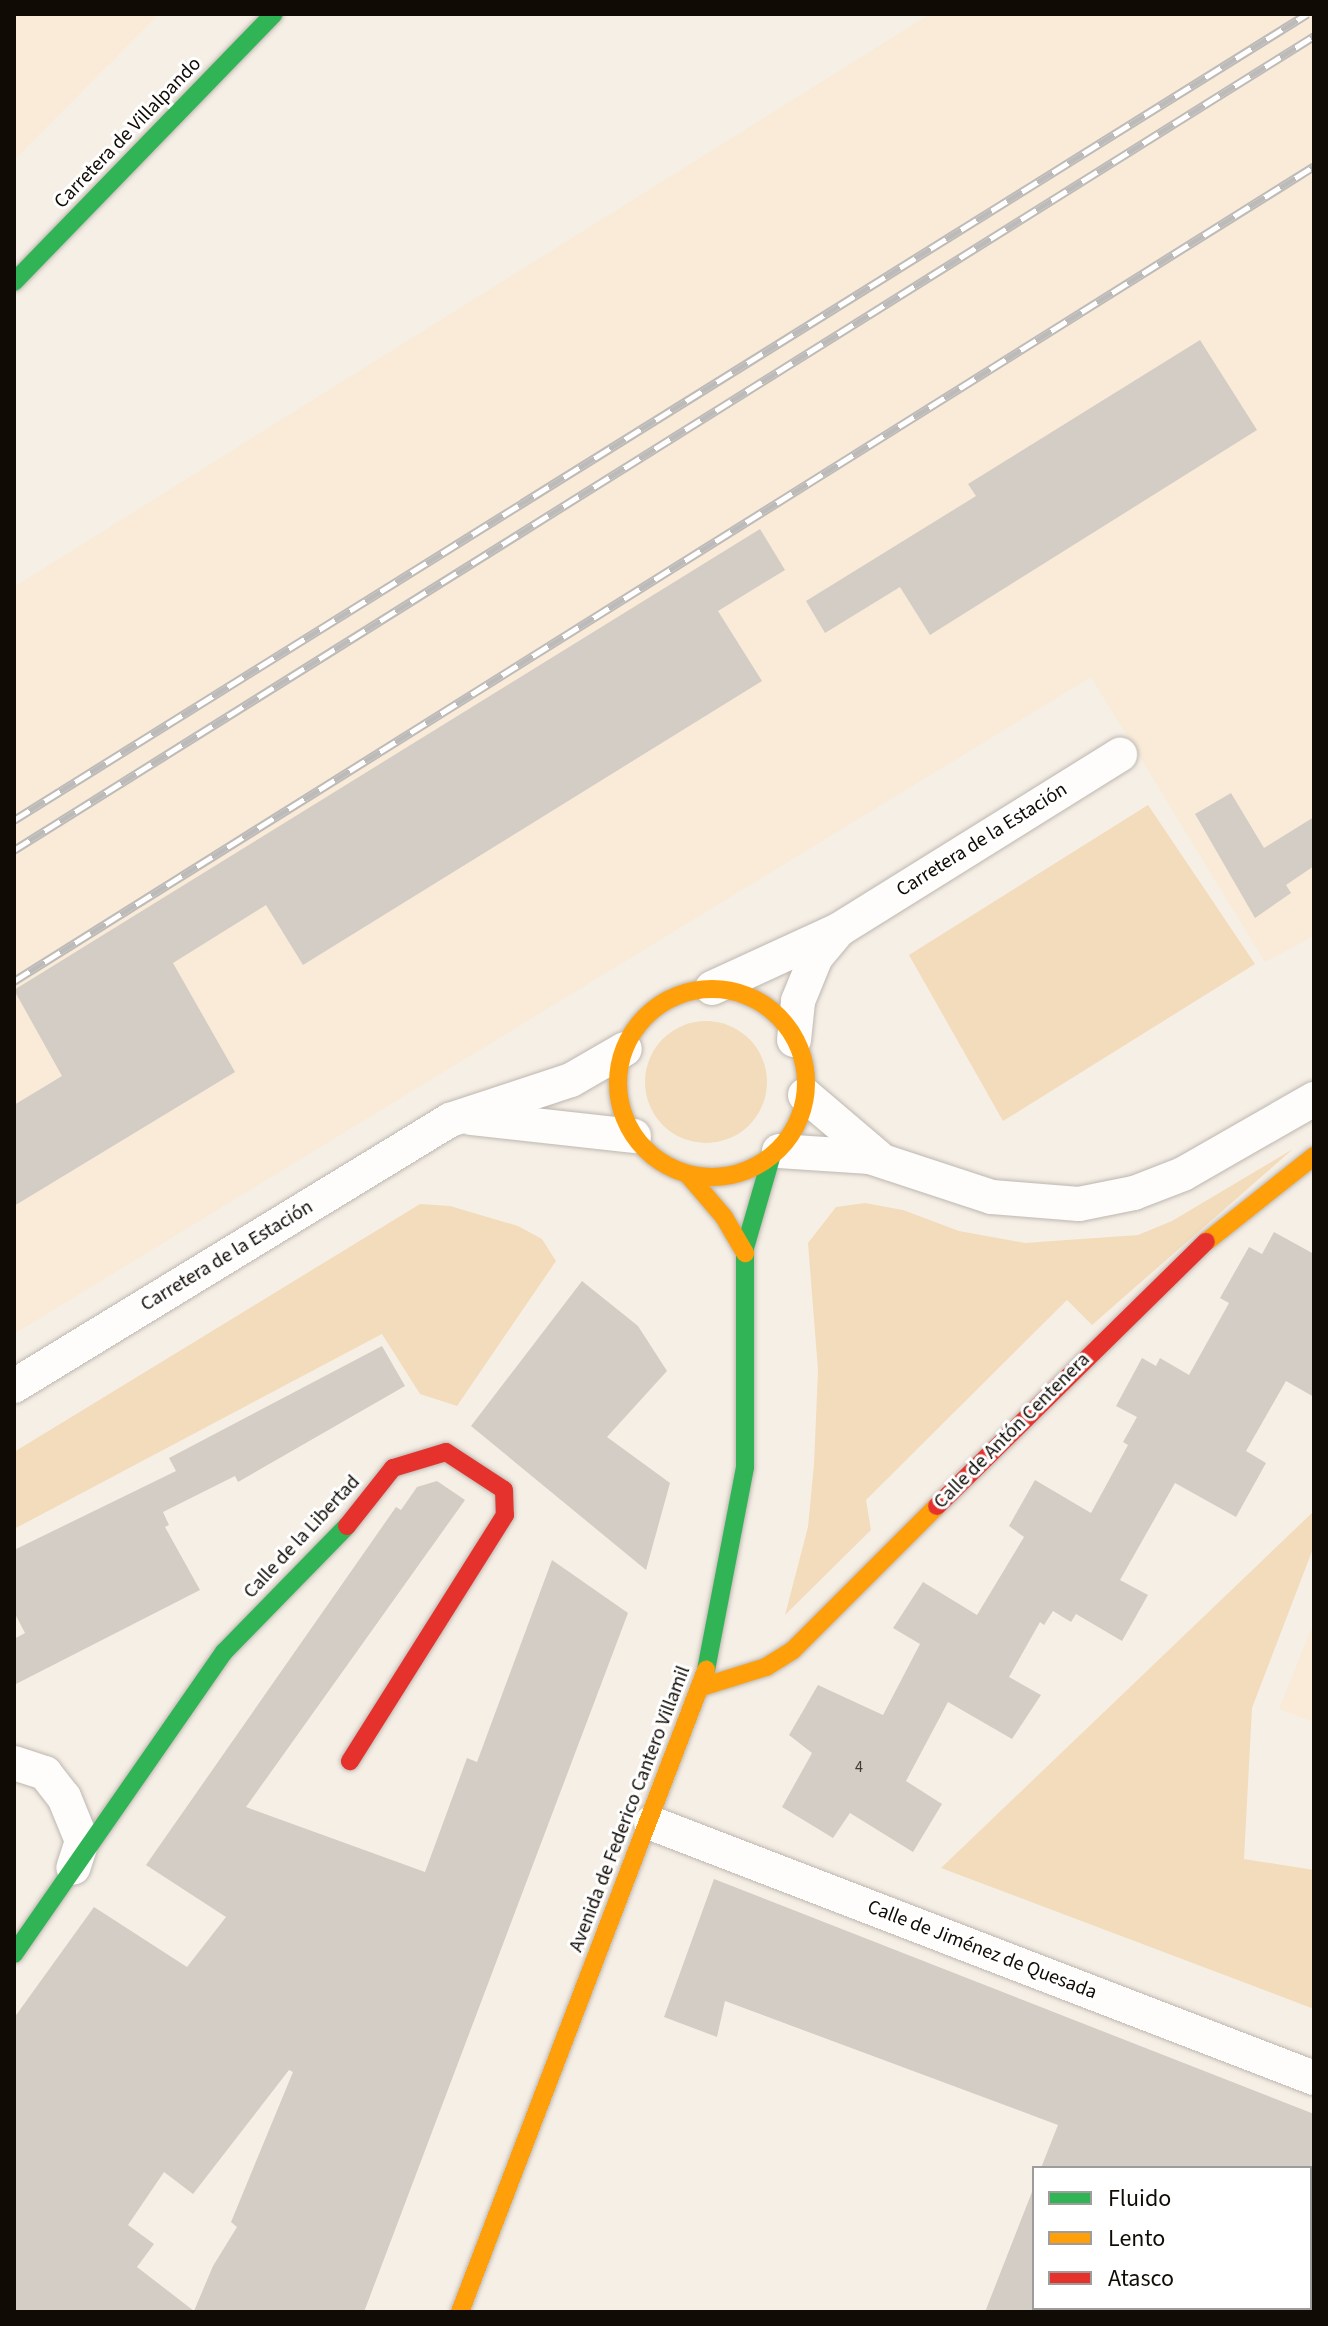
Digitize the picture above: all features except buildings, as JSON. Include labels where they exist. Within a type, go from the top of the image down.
[{"type":"street","name":"Carretera de Villalpando","points":[[14,282],[274,14]]},
{"type":"street","name":"Carretera de la Estación","points":[[712,988],[845,926],[1120,755]]},
{"type":"street","name":"Carretera de la Estación","points":[[794,1040],[796,1008],[812,964],[845,926]]},
{"type":"street","points":[[688,1175],[731,1175],[775,1154],[798,1122],[805,1095],[804,1067],[794,1040],[759,1002],[712,988],[663,1003],[625,1049],[617,1094],[634,1136],[657,1159],[688,1175],[724,1217],[745,1253]]},
{"type":"street","name":"Carretera de la Estación","points":[[14,1386],[440,1127],[479,1108],[563,1083],[625,1049]]},
{"type":"street","points":[[805,1095],[825,1117],[886,1161]]},
{"type":"street","points":[[775,1154],[886,1161],[1005,1200],[1098,1202],[1183,1174],[1314,1099]]},
{"type":"street","name":"Carretera de la Estación","points":[[440,1127],[480,1118],[634,1136]]},
{"type":"street","name":"Avenida de Federico Cantero Villamil","points":[[460,2312],[702,1687],[734,1547],[745,1467],[745,1253],[775,1154]]},
{"type":"street","name":"Calle de Antón Centenera","points":[[702,1687],[766,1667],[793,1650],[1195,1250],[1314,1156]]},
{"type":"street","name":"Calle de la Libertad","points":[[14,1954],[224,1652],[350,1523],[393,1468],[446,1452],[504,1490],[505,1515],[350,1761]]},
{"type":"street","points":[[14,1763],[45,1773],[64,1797],[82,1841],[73,1869]]},
{"type":"street","name":"Calle de Jiménez de Quesada","points":[[651,1823],[1314,2078]]},
{"type":"shaded area","points":[[14,14],[159,14],[14,160]]},
{"type":"shaded area","points":[[930,14],[1314,14],[1314,936],[1265,962],[1091,677],[14,1334],[14,587]]},
{"type":"shaded area","points":[[1148,805],[1255,964],[1003,1121],[909,955]]},
{"type":"shaded area","points":[[706,1021],[729,1026],[749,1039],[762,1059],[767,1082],[762,1105],[749,1125],[729,1138],[706,1143],[683,1138],[663,1125],[650,1105],[645,1082],[650,1059],[663,1039],[683,1026]]},
{"type":"shaded area","points":[[1293,1149],[1092,1325],[1067,1300],[866,1500],[871,1530],[785,1615],[808,1527],[814,1464],[818,1370],[808,1243],[836,1207],[865,1203],[903,1210],[959,1231],[1025,1243],[1138,1235],[1172,1221]]},
{"type":"shaded area","points":[[420,1204],[450,1206],[518,1226],[542,1239],[556,1261],[457,1406],[420,1394],[382,1334],[14,1529],[14,1452]]},
{"type":"shaded area","points":[[1314,1511],[1314,1546],[1252,1708],[1244,1859],[1314,1870],[1314,2009],[941,1868]]},
{"type":"shaded area","points":[[1314,1622],[1314,1722],[1279,1709]]},
{"type":"railway","points":[[14,820],[1307,14]]},
{"type":"railway","points":[[14,850],[1314,36]]},
{"type":"railway","points":[[14,981],[1314,166]]},
{"type":"traffic: fast","points":[[14,282],[274,14]]},
{"type":"traffic: fast","points":[[706,1670],[745,1467],[745,1248],[771,1158]]},
{"type":"traffic: fast","points":[[14,1954],[224,1652],[347,1526]]},
{"type":"traffic: slow","points":[[712,989],[748,996],[778,1017],[799,1047],[806,1083],[799,1119],[778,1149],[748,1170],[712,1177],[676,1170],[646,1149],[625,1119],[618,1083],[625,1047],[646,1017],[676,996],[712,989]]},
{"type":"traffic: slow","points":[[1206,1242],[1314,1156]]},
{"type":"traffic: slow","points":[[688,1175],[724,1217],[745,1253]]},
{"type":"traffic: slow","points":[[702,1687],[766,1667],[793,1650],[937,1506]]},
{"type":"traffic: slow","points":[[460,2312],[706,1670]]},
{"type":"traffic: jam","points":[[937,1506],[1206,1242]]},
{"type":"traffic: jam","points":[[347,1526],[393,1468],[446,1452],[504,1490],[505,1515],[350,1761]]}]
